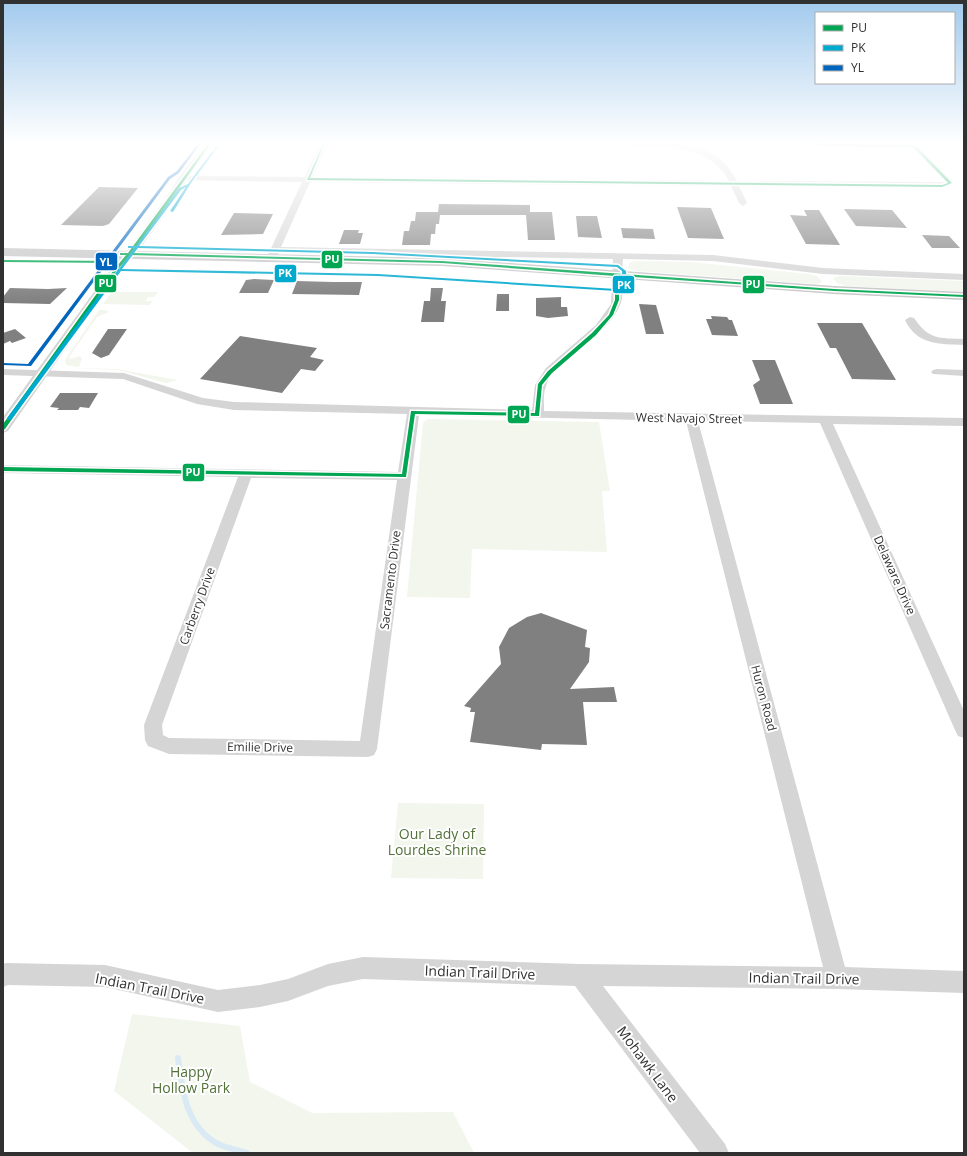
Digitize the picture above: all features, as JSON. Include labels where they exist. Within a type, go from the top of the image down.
[{"type":"highway","points":[[3,252],[122,258],[378,267],[964,296]]},
{"type":"highway","points":[[3,261],[274,253],[488,259],[617,278],[964,304]]},
{"type":"street","points":[[3,428],[38,373],[167,195]]},
{"type":"street","points":[[274,253],[301,195]]},
{"type":"street","points":[[739,195],[743,203]]},
{"type":"street","points":[[488,259],[618,257],[673,258],[793,271],[964,277]]},
{"type":"street","points":[[537,415],[542,382],[563,358],[598,331],[616,304],[618,257]]},
{"type":"street","points":[[823,271],[834,290]]},
{"type":"street","points":[[910,320],[913,328],[920,335],[937,340],[964,342]]},
{"type":"street","points":[[3,372],[38,373]]},
{"type":"street","points":[[937,372],[964,373]]},
{"type":"street","points":[[3,414],[38,373]]},
{"type":"street","name":"West Navajo Street","points":[[38,373],[124,376],[201,401],[234,406],[537,415],[964,422]]},
{"type":"street","name":"Sacramento Drive","points":[[368,749],[404,476],[414,412]]},
{"type":"street","name":"Huron Road","points":[[691,418],[837,978]]},
{"type":"street","name":"Delaware Drive","points":[[825,420],[964,730]]},
{"type":"street","points":[[3,469],[404,476]]},
{"type":"street","name":"Carberry Drive","points":[[154,740],[153,725],[246,474]]},
{"type":"street","name":"Emilie Drive","points":[[154,740],[169,746],[368,749]]},
{"type":"street","name":"Indian Trail Drive","points":[[3,976],[6,974],[105,976],[218,1001],[260,996],[288,990],[328,975],[363,968],[580,975],[837,978],[964,982]]},
{"type":"street","name":"Mohawk Lane","points":[[580,975],[716,1153]]},
{"type":"green space","points":[[630,262],[692,262],[809,274],[817,276],[822,281],[821,283],[816,284],[636,271],[628,268]]},
{"type":"green space","points":[[841,276],[964,281],[964,292],[846,286],[837,283],[833,279]]},
{"type":"green space","points":[[112,292],[158,292],[154,297],[148,297],[146,301],[152,301],[150,305],[103,304]]},
{"type":"green space","points":[[99,310],[109,312],[97,317],[69,357],[71,359],[79,356],[82,358],[79,367],[66,365],[65,360]]},
{"type":"green space","points":[[65,368],[116,369],[178,380],[166,383],[118,370]]},
{"type":"green space","points":[[428,419],[599,422],[610,491],[602,491],[607,552],[472,549],[470,598],[407,597],[423,423]]},
{"type":"green space","name":"Our Lady of Lourdes Shrine","points":[[398,803],[484,804],[483,879],[391,878]]},
{"type":"green space","name":"Happy Hollow Park","points":[[132,1014],[240,1026],[250,1082],[312,1113],[453,1112],[474,1153],[193,1153],[114,1091]]},
{"type":"building","points":[[91,195],[132,195],[109,224],[103,226],[61,225]]},
{"type":"building","points":[[439,204],[530,205],[530,212],[552,212],[555,240],[528,240],[526,215],[440,215],[439,224],[436,224],[435,234],[431,234],[430,245],[402,245],[404,231],[409,231],[411,221],[415,221],[416,212],[438,212]]},
{"type":"building","points":[[677,207],[711,208],[724,239],[688,238]]},
{"type":"building","points":[[844,209],[892,210],[907,228],[856,226]]},
{"type":"building","points":[[804,210],[819,210],[840,245],[806,244],[790,215],[807,216]]},
{"type":"building","points":[[234,213],[273,214],[263,234],[221,235]]},
{"type":"building","points":[[576,216],[597,216],[602,238],[578,237]]},
{"type":"building","points":[[621,228],[653,229],[655,239],[623,238]]},
{"type":"building","points":[[344,230],[359,230],[358,233],[363,233],[360,244],[339,244]]},
{"type":"building","points":[[922,235],[949,236],[960,248],[932,248]]},
{"type":"building","points":[[246,280],[274,280],[268,293],[239,293]]},
{"type":"building","points":[[297,281],[362,282],[359,295],[292,294]]},
{"type":"building","points":[[10,288],[67,288],[50,304],[3,303],[3,297]]},
{"type":"building","points":[[431,288],[443,288],[441,301],[446,301],[444,322],[421,322],[424,301],[430,301]]},
{"type":"building","points":[[497,294],[509,294],[509,311],[496,311]]},
{"type":"building","points":[[561,297],[561,307],[567,307],[568,316],[548,318],[536,316],[536,298]]},
{"type":"building","points":[[639,304],[656,305],[664,334],[646,334]]},
{"type":"building","points":[[711,316],[727,317],[729,320],[732,320],[738,336],[712,335],[706,319],[712,319]]},
{"type":"building","points":[[817,323],[862,323],[896,380],[852,379],[836,348],[830,348]]},
{"type":"building","points":[[15,329],[26,338],[12,343],[10,341],[3,344],[3,333]]},
{"type":"building","points":[[108,329],[127,329],[109,355],[101,358],[92,353]]},
{"type":"building","points":[[240,336],[317,348],[310,357],[324,360],[315,371],[301,369],[282,393],[200,379]]},
{"type":"building","points":[[752,360],[775,360],[793,404],[760,404],[753,385],[760,380]]},
{"type":"building","points":[[60,393],[98,393],[89,408],[80,407],[78,410],[57,410],[59,408],[50,407]]},
{"type":"building","points":[[541,613],[587,630],[585,647],[590,648],[589,662],[570,689],[614,687],[617,702],[583,702],[587,745],[542,744],[541,750],[470,742],[475,712],[470,712],[471,708],[464,706],[501,664],[499,647],[509,628],[527,617]]},
{"type":"waterway","points":[[178,1058],[184,1095],[192,1118],[199,1128],[207,1137],[218,1144],[247,1153]]},
{"type":"transit line","name":"YL","points":[[3,364],[29,365],[156,195]]},
{"type":"transit line","name":"PU","points":[[3,428],[114,272],[140,240],[172,195]]},
{"type":"transit line","name":"PK","points":[[9,419],[176,195]]},
{"type":"transit line","name":"PK","points":[[172,211],[182,195]]},
{"type":"transit line","name":"PK","points":[[115,270],[378,275],[616,290],[622,288],[625,283],[624,271],[618,266],[373,253],[129,247]]},
{"type":"transit line","name":"PU","points":[[121,254],[442,262],[834,290],[964,296]]},
{"type":"transit line","name":"PU","points":[[3,261],[115,262]]},
{"type":"transit line","name":"PU","points":[[3,469],[404,476],[413,412],[537,415],[540,385],[550,372],[594,334],[611,315],[617,300],[617,274]]}]
